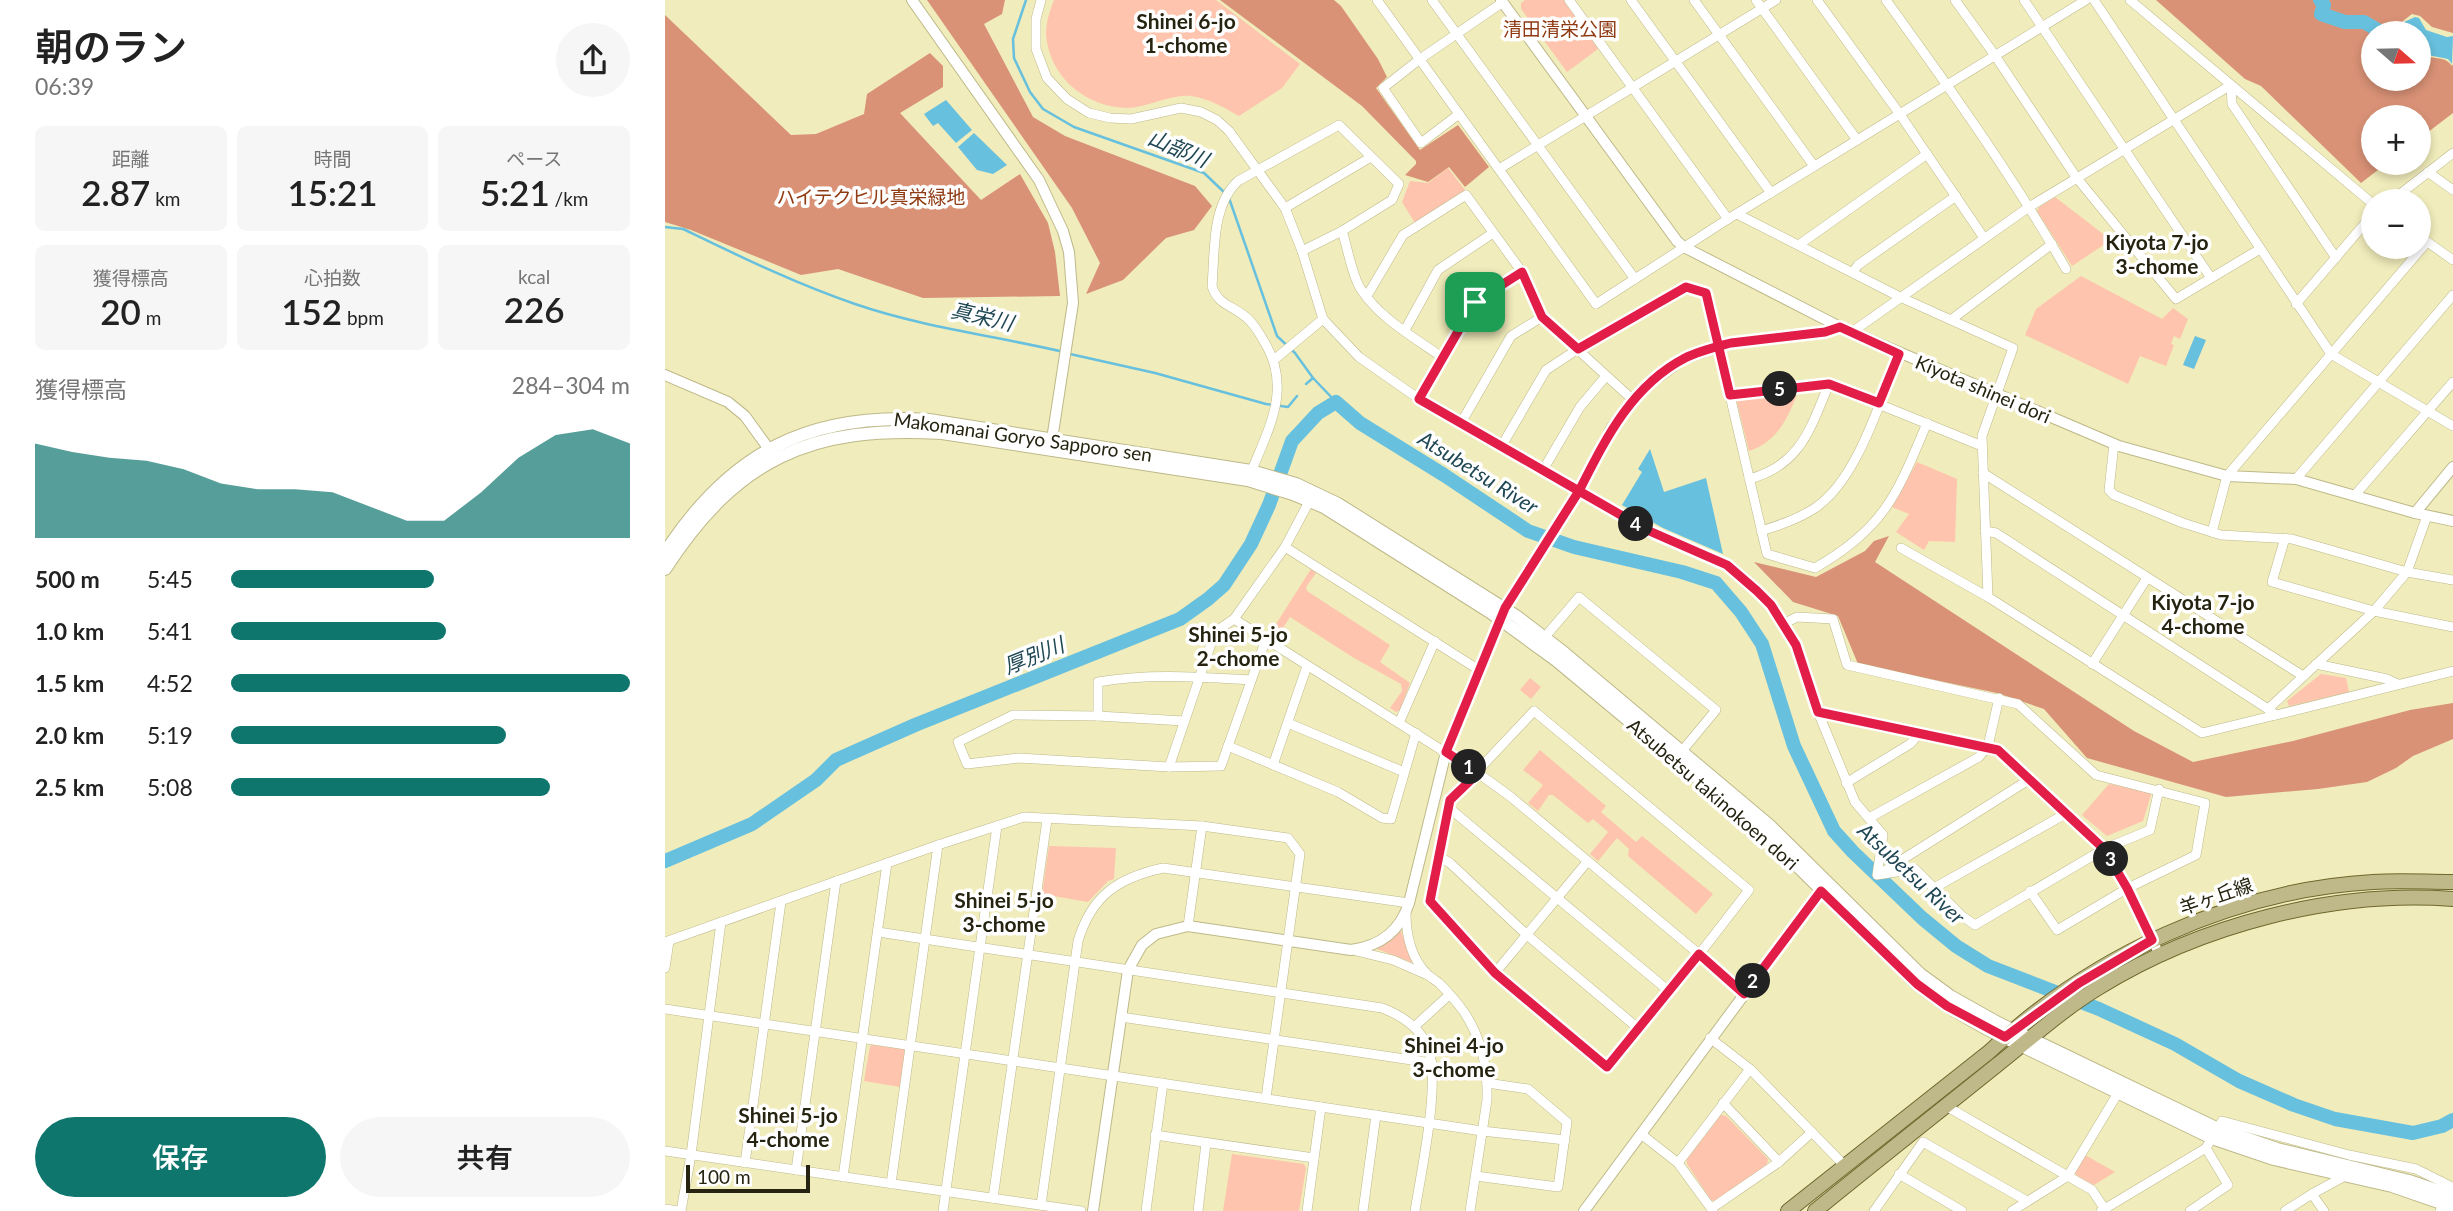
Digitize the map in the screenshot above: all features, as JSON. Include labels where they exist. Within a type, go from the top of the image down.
[{"type":"main road","name":"Makomanai Goryo Sapporo sen","points":[[665,553],[699,505],[713,491],[772,453],[817,429],[848,421],[890,417],[929,420],[1051,444],[1255,477],[1295,489],[1338,504],[1502,614]]},
{"type":"main road","name":"Makomanai Goryo Sapporo sen","points":[[665,569],[708,513],[772,453]]},
{"type":"main road","name":"Atsubetsu takinokoen dori","points":[[1502,614],[1544,638],[1769,825],[1917,984],[1947,1006],[2026,1041],[2212,1138],[2277,1149],[2400,1178],[2448,1202]]},
{"type":"main road","name":"Atsubetsu takinokoen dori","points":[[1502,614],[1709,786],[1824,887]]},
{"type":"main road","name":"羊ヶ丘線","points":[[1788,1211],[2036,1013],[2079,983],[2152,940],[2246,904],[2306,891],[2372,882],[2453,882]]},
{"type":"main road","name":"羊ヶ丘線","points":[[1815,1211],[2053,1020],[2095,989],[2138,964],[2219,932],[2314,906],[2403,897],[2453,898]]},
{"type":"main road","name":"Atsubetsu takinokoen dori","points":[[2026,1041],[2118,1093],[2212,1138],[2274,1159],[2448,1202]]},
{"type":"street","points":[[912,0],[1038,180],[1051,204],[1069,252],[1073,303],[1051,444]]},
{"type":"street","points":[[1041,0],[1035,19],[1036,49],[1048,78],[1067,99],[1089,113],[1110,118],[1131,119],[1181,108],[1201,112],[1217,120],[1229,131],[1285,208],[1302,251],[1322,319],[1359,357],[1419,399],[1647,530],[1727,565],[1771,605],[1796,645],[1818,712],[1855,802],[1883,835],[1877,875]]},
{"type":"street","points":[[1377,0],[1596,304],[1732,216],[2086,0]]},
{"type":"street","points":[[1432,0],[1635,279]]},
{"type":"street","points":[[1569,0],[1732,216],[1800,244],[1900,297],[2013,348],[1982,436],[1988,597]]},
{"type":"street","points":[[1631,0],[1771,193]]},
{"type":"street","points":[[1694,0],[1814,166]]},
{"type":"street","points":[[1756,0],[1857,140]]},
{"type":"street","points":[[1499,169],[1776,0]]},
{"type":"street","points":[[1817,0],[1899,113],[1984,238]]},
{"type":"street","points":[[1886,0],[1947,83],[2029,207],[2066,269]]},
{"type":"street","points":[[1955,0],[2076,177],[2176,299],[2260,249]]},
{"type":"street","points":[[2024,0],[2211,278]]},
{"type":"street","points":[[2094,0],[2332,354],[2453,426]]},
{"type":"street","points":[[2130,0],[2361,194]]},
{"type":"street","points":[[1459,114],[1421,143],[1383,88],[1420,59],[1506,2],[1683,247]]},
{"type":"street","points":[[1471,1211],[1487,1083],[1482,1049],[1463,1011],[1427,974],[1411,949],[1406,929],[1408,908],[1446,752],[1502,614],[1579,491],[1611,429],[1633,400],[1654,380],[1685,358],[1751,340],[1846,330],[1900,297],[2076,177],[2231,85]]},
{"type":"street","points":[[2231,85],[2232,104],[2336,258]]},
{"type":"street","points":[[1255,477],[1274,416],[1277,357],[1251,321],[1221,303],[1215,296],[1212,286],[1218,220],[1231,188],[1238,181],[1339,125],[1399,184],[1392,201],[1302,251]]},
{"type":"street","points":[[2431,170],[2453,153]]},
{"type":"street","points":[[1800,244],[1927,154]]},
{"type":"street","points":[[1285,208],[1371,157]]},
{"type":"street","points":[[2431,174],[2453,190]]},
{"type":"street","points":[[2406,189],[2424,175]]},
{"type":"street","points":[[1367,296],[1403,235],[1466,195],[1522,272],[1542,317],[1633,400]]},
{"type":"street","points":[[1853,272],[1858,265],[1955,196]]},
{"type":"street","points":[[2296,304],[2361,228]]},
{"type":"street","points":[[1342,231],[1359,286],[1385,318],[1443,358]]},
{"type":"street","points":[[1405,330],[1438,270],[1493,233]]},
{"type":"street","points":[[1952,319],[2052,244]]},
{"type":"street","points":[[2431,245],[2453,260]]},
{"type":"street","name":"Kiyota shinei dori","points":[[1683,247],[1846,330],[2114,444],[2227,475],[2295,478],[2415,513],[2453,521]]},
{"type":"street","points":[[2212,533],[2227,475],[2413,259]]},
{"type":"street","points":[[1419,399],[1475,302],[1522,272]]},
{"type":"street","points":[[1501,447],[1546,370],[1686,287],[1706,293],[1767,554],[1815,568],[1846,550],[1866,532],[1896,493],[1927,423]]},
{"type":"street","points":[[2295,478],[2453,295]]},
{"type":"street","points":[[1461,423],[1511,336],[1542,317]]},
{"type":"street","points":[[1277,357],[1322,319]]},
{"type":"street","points":[[1761,531],[1786,524],[1817,506],[1844,478],[1857,456],[1899,354]]},
{"type":"street","points":[[665,375],[728,402],[745,416],[772,453]]},
{"type":"street","points":[[1543,470],[1580,407],[1606,376]]},
{"type":"street","points":[[2355,495],[2453,382]]},
{"type":"street","points":[[1730,395],[1829,384],[1982,446]]},
{"type":"street","points":[[1749,480],[1773,471],[1794,456],[1807,437],[1829,384]]},
{"type":"street","points":[[2114,444],[2109,490],[2114,495],[2212,533],[2285,538],[2407,572],[2453,580]]},
{"type":"street","points":[[2415,513],[2451,471]]},
{"type":"street","points":[[1983,473],[2303,676]]},
{"type":"street","points":[[1170,767],[1215,632],[1234,619],[1285,547],[1312,496]]},
{"type":"street","points":[[2268,709],[2374,611],[2407,572],[2427,516]]},
{"type":"street","points":[[1985,531],[1996,533],[2276,715]]},
{"type":"street","points":[[2285,538],[2273,582],[2374,611],[2453,626]]},
{"type":"street","points":[[1285,547],[1479,670]]},
{"type":"street","points":[[1901,548],[1988,597],[2202,733],[2453,671]]},
{"type":"street","points":[[2092,664],[2147,578]]},
{"type":"street","points":[[1544,638],[1579,597],[1716,710],[1682,751]]},
{"type":"street","points":[[1783,624],[1797,617],[1833,619],[1847,665],[2018,704],[2097,775],[2205,803],[2196,855],[2127,888],[2057,930],[2030,891]]},
{"type":"street","points":[[1234,619],[1446,752],[1511,797],[1744,994]]},
{"type":"street","points":[[1184,721],[1013,715],[958,742],[967,764],[1019,758],[1170,767],[1221,766],[1266,639]]},
{"type":"street","points":[[1399,723],[1435,641]]},
{"type":"street","points":[[2316,664],[2398,684]]},
{"type":"street","points":[[1273,765],[1307,666]]},
{"type":"street","points":[[1098,716],[1098,682],[1127,677],[1251,680]]},
{"type":"street","points":[[1869,818],[1979,757],[1988,746],[1999,698]]},
{"type":"street","points":[[1534,711],[1749,890],[1670,992],[1607,1067],[1495,973],[1430,901],[1448,807],[1450,800],[1534,711]]},
{"type":"street","points":[[1818,712],[1998,750],[2104,849],[2127,888],[2160,956]]},
{"type":"street","points":[[1288,723],[1404,772]]},
{"type":"street","points":[[1228,746],[1339,792],[1382,818],[1391,819],[1416,733]]},
{"type":"street","points":[[1846,783],[1910,744],[1920,733]]},
{"type":"street","points":[[1877,875],[2031,779]]},
{"type":"street","points":[[1877,875],[1915,869],[1962,916],[1975,925],[2104,849],[2150,830],[2159,789]]},
{"type":"street","points":[[1448,807],[1670,992]]},
{"type":"street","points":[[1934,888],[2067,813]]},
{"type":"street","points":[[665,968],[667,942],[1024,817],[1202,826],[1288,838],[1300,854],[1266,1098]]},
{"type":"street","points":[[993,1198],[1047,820]]},
{"type":"street","points":[[943,1211],[997,826]]},
{"type":"street","points":[[1188,926],[1202,826]]},
{"type":"street","points":[[891,1184],[938,845]]},
{"type":"street","points":[[1438,856],[1450,863],[1527,935],[1639,1029]]},
{"type":"street","points":[[1495,973],[1587,862]]},
{"type":"street","points":[[843,1177],[887,863]]},
{"type":"street","points":[[1041,1205],[1075,961],[1084,921],[1099,900],[1116,884],[1140,873],[1163,868],[1296,886],[1408,908]]},
{"type":"street","points":[[796,1170],[836,881]]},
{"type":"street","points":[[1584,1211],[1824,887]]},
{"type":"street","points":[[745,1163],[781,902]]},
{"type":"street","points":[[1351,950],[1374,945],[1386,938],[1398,926],[1408,908]]},
{"type":"street","points":[[665,1209],[680,1211],[691,1155],[721,922]]},
{"type":"street","points":[[1093,1211],[1128,970],[1142,945],[1156,934],[1188,926],[1351,950],[1393,960],[1427,974]]},
{"type":"street","points":[[878,932],[1383,1008],[1397,1014],[1414,1027],[1427,1044],[1433,1063],[1428,1123],[1415,1211]]},
{"type":"street","points":[[1414,1027],[1449,995]]},
{"type":"street","points":[[665,1009],[1482,1131],[1565,1140]]},
{"type":"street","points":[[1121,1017],[1433,1063]]},
{"type":"street","points":[[1710,1038],[1750,1069],[1845,1167]]},
{"type":"street","points":[[1678,1163],[1750,1069]]},
{"type":"street","points":[[1146,1211],[1163,1083]]},
{"type":"street","points":[[1476,1176],[1558,1186],[1565,1140],[1567,1122],[1528,1088],[1487,1083]]},
{"type":"street","points":[[2012,1211],[2068,1176],[2118,1093]]},
{"type":"street","points":[[1723,1103],[1779,1162]]},
{"type":"street","points":[[1946,1106],[2092,1190],[2103,1210],[2212,1138],[2228,1185],[2190,1211]]},
{"type":"street","points":[[1307,1211],[1321,1107]]},
{"type":"street","points":[[1363,1211],[1376,1115]]},
{"type":"street","points":[[1641,1134],[1678,1163],[1712,1210],[1779,1162],[1812,1132]]},
{"type":"street","points":[[1155,1135],[1314,1158]]},
{"type":"street","points":[[1877,1210],[1923,1142],[2027,1201]]},
{"type":"street","points":[[1198,1211],[1206,1143]]},
{"type":"street","points":[[665,1151],[1081,1211]]},
{"type":"street","points":[[1899,1174],[1962,1211]]},
{"type":"street","points":[[2285,1211],[2343,1177]]},
{"type":"street","points":[[2312,1194],[2324,1211]]},
{"type":"green space","points":[[927,0],[1005,0],[1002,14],[984,24],[1033,117],[1065,136],[1195,186],[1212,206],[1194,230],[1166,238],[1123,280],[1086,294],[1100,263],[1072,208]]},
{"type":"green space","points":[[1054,0],[1216,0],[1300,64],[1282,88],[1239,116],[1209,101],[1190,96],[1127,108],[1099,103],[1086,97],[1065,80],[1051,56],[1046,31]]},
{"type":"green space","points":[[1220,0],[1334,0],[1378,59],[1387,77],[1376,88],[1420,150],[1458,125],[1489,167],[1465,187],[1449,167],[1428,182],[1405,175],[1416,161],[1362,106]]},
{"type":"green space","name":"清田清栄公園","points":[[1525,0],[1564,0],[1598,49],[1567,72],[1521,9],[1521,3]]},
{"type":"green space","points":[[2156,0],[2453,0],[2453,33],[2432,27],[2431,21],[2412,14],[2403,21],[2361,21],[2361,91],[2431,91],[2431,57],[2444,59],[2452,66],[2453,64],[2453,113],[2431,130],[2431,105],[2361,105],[2361,175],[2371,175],[2361,183],[2261,86],[2245,79]]},
{"type":"green space","name":"ハイテクヒル真栄緑地","points":[[665,15],[791,135],[816,134],[864,114],[867,94],[930,53],[943,66],[943,87],[900,113],[981,200],[1020,174],[1048,223],[1055,252],[1060,296],[923,298],[838,269],[801,275],[665,222]]},
{"type":"green space","points":[[1448,168],[1465,190],[1415,223],[1402,202],[1410,181],[1428,183]]},
{"type":"green space","points":[[2055,197],[2111,240],[2072,266],[2037,211]]},
{"type":"green space","points":[[2081,276],[2162,319],[2173,308],[2188,319],[2180,339],[2174,336],[2171,344],[2174,345],[2166,366],[2140,356],[2128,384],[2025,335],[2036,309]]},
{"type":"green space","points":[[1799,389],[1791,409],[1775,435],[1749,451],[1736,398]]},
{"type":"green space","points":[[1917,462],[1957,479],[1955,542],[1929,541],[1924,550],[1896,532],[1909,514],[1892,507]]},
{"type":"green space","points":[[1889,536],[1875,562],[2134,731],[2193,762],[2293,741],[2410,710],[2453,703],[2453,739],[2413,756],[2367,782],[2226,797],[2087,758],[2044,709],[1997,693],[1858,664],[1838,616],[1793,602],[1754,562],[1816,577],[1865,551],[1874,541]]},
{"type":"green space","points":[[1311,569],[1316,573],[1306,587],[1307,591],[1390,645],[1380,662],[1410,683],[1400,710],[1396,712],[1390,708],[1402,691],[1401,684],[1290,617],[1278,636],[1271,632]]},
{"type":"green space","points":[[2321,674],[2346,678],[2349,692],[2289,706],[2287,701]]},
{"type":"green space","points":[[1530,678],[1541,687],[1531,699],[1520,690]]},
{"type":"green space","points":[[1540,750],[1606,806],[1601,812],[1636,842],[1642,836],[1713,894],[1696,914],[1628,856],[1629,849],[1617,838],[1598,861],[1590,854],[1608,832],[1593,819],[1588,823],[1553,795],[1549,795],[1538,811],[1528,803],[1543,785],[1523,770]]},
{"type":"green space","points":[[2109,784],[2149,792],[2151,795],[2143,821],[2107,836],[2082,815]]},
{"type":"green space","points":[[1049,846],[1116,848],[1114,879],[1108,881],[1088,902],[1042,894]]},
{"type":"green space","points":[[1401,931],[1413,961],[1411,962],[1377,949]]},
{"type":"green space","points":[[870,1046],[904,1049],[906,1053],[900,1087],[864,1081]]},
{"type":"green space","points":[[1721,1115],[1726,1116],[1768,1159],[1767,1165],[1714,1201],[1687,1164],[1687,1159]]},
{"type":"green space","points":[[1232,1154],[1304,1164],[1306,1168],[1299,1211],[1223,1211]]},
{"type":"green space","points":[[2085,1155],[2115,1172],[2094,1185],[2076,1175],[2075,1172]]},
{"type":"water","points":[[2415,17],[2421,21],[2406,21]]},
{"type":"water","points":[[2431,32],[2447,37],[2453,36],[2452,64],[2448,59],[2431,56]]},
{"type":"water","points":[[946,100],[972,130],[956,143],[938,123],[933,126],[924,114]]},
{"type":"water","points":[[974,133],[1007,165],[993,174],[977,170],[958,147]]},
{"type":"water","points":[[2195,336],[2206,340],[2194,369],[2183,365]]},
{"type":"water","points":[[1650,449],[1664,492],[1706,478],[1723,554],[1663,528],[1622,505],[1642,472],[1638,469]]},
{"type":"waterway","name":"山部川","points":[[1026,0],[1013,39],[1014,58],[1030,92],[1043,109],[1074,127],[1204,173],[1225,193]]},
{"type":"waterway","points":[[2320,0],[2324,5],[2321,14],[2345,22],[2361,22]]},
{"type":"waterway","name":"山部川","points":[[1229,198],[1277,336],[1336,402]]},
{"type":"waterway","name":"真栄川","points":[[665,227],[683,229],[789,279],[880,312],[1064,352]]},
{"type":"waterway","name":"真栄川","points":[[1070,354],[1155,373],[1266,404],[1288,407],[1297,396]]},
{"type":"waterway","name":"真栄川","points":[[1306,384],[1313,378]]},
{"type":"waterway","name":"Atsubetsu River","points":[[665,861],[752,824],[816,780],[836,760],[915,725],[1180,619],[1224,585],[1251,544],[1269,505],[1292,441],[1318,413],[1336,402],[1360,423],[1528,531],[1574,547],[1682,572],[1716,583],[1741,612],[1762,644],[1794,746],[1834,831],[1922,918],[1956,946],[1988,966],[2099,1009],[2175,1044],[2239,1081],[2294,1105],[2335,1119],[2413,1133],[2442,1126],[2453,1120]]},
{"type":"district","name":"Shinei 6-jo 1-chome","points":[[1186,34]]},
{"type":"district","name":"Kiyota 7-jo 3-chome","points":[[2157,255]]},
{"type":"district","name":"Kiyota 7-jo 4-chome","points":[[2203,615]]},
{"type":"district","name":"Shinei 5-jo 2-chome","points":[[1238,647]]},
{"type":"district","name":"Shinei 5-jo 3-chome","points":[[1004,913]]},
{"type":"district","name":"Shinei 4-jo 3-chome","points":[[1454,1058]]},
{"type":"district","name":"Shinei 5-jo 4-chome","points":[[788,1128]]},
{"type":"route","points":[[1475,302],[1419,399],[1579,491],[1510,598],[1446,752],[1478,773],[1450,800],[1430,901],[1495,973],[1607,1067],[1699,954],[1744,994],[1821,891],[1917,984],[1947,1006],[2005,1037],[2100,969],[2152,940],[2109,855],[1998,750],[1818,712],[1796,645],[1771,605],[1757,591],[1727,565],[1647,530],[1579,491],[1611,429],[1633,400],[1654,380],[1685,358],[1718,347],[1731,343],[1825,332],[1840,327],[1899,354],[1879,403],[1829,384],[1730,395],[1718,347],[1706,293],[1686,287],[1578,349],[1542,317],[1522,272],[1475,302]]},
{"type":"water label","name":"厚別川","points":[[1034,656]]}]
